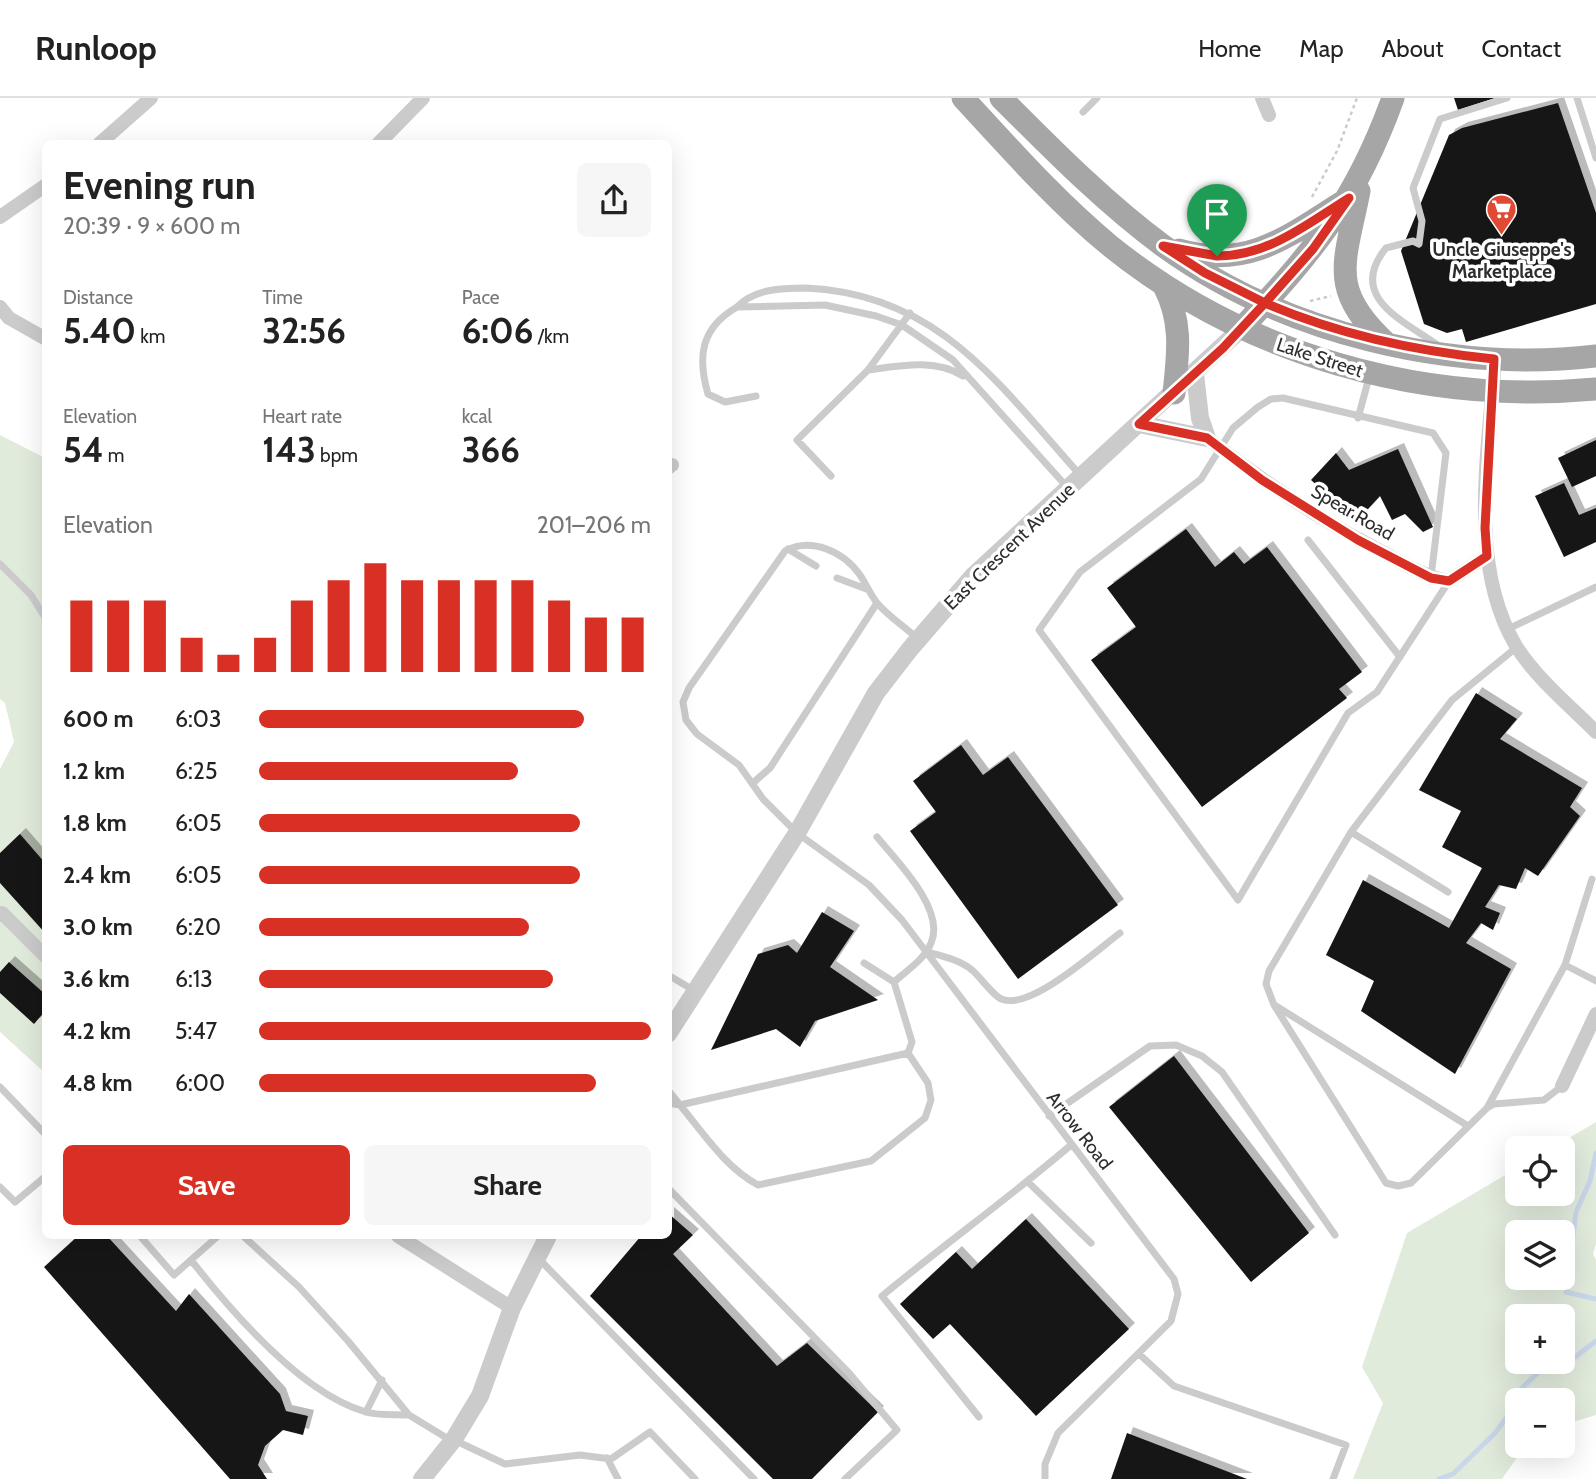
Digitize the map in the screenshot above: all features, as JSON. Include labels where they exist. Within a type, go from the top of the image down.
[{"type":"main road","name":"Lake Street","points":[[963,98],[1084,223],[1164,286],[1241,328],[1321,360],[1370,374],[1426,385],[1492,392],[1596,390]]},
{"type":"main road","name":"Lake Street","points":[[1001,98],[1099,193],[1163,246],[1205,273],[1265,303],[1323,326],[1387,344],[1494,359],[1596,356]]},
{"type":"main road","name":"East Crescent Avenue","points":[[1241,328],[1313,249],[1349,198],[1363,174],[1393,98]]},
{"type":"main road","points":[[1363,174],[1345,279],[1355,310],[1387,344]]},
{"type":"main road","points":[[1163,246],[1203,255],[1246,255],[1280,241],[1349,198]]},
{"type":"main road","points":[[1164,286],[1174,307],[1179,333],[1174,393]]},
{"type":"street","points":[[104,140],[151,98]]},
{"type":"street","points":[[382,140],[423,98]]},
{"type":"street","points":[[1262,98],[1269,115]]},
{"type":"street","points":[[0,217],[42,188]]},
{"type":"street","points":[[0,307],[9,318],[42,337]]},
{"type":"street","name":"East Crescent Avenue","points":[[672,1028],[797,833],[876,693],[918,639],[974,575],[1174,393],[1241,328]]},
{"type":"street","points":[[1494,359],[1485,528],[1487,556],[1497,605],[1517,647],[1596,732]]},
{"type":"street","points":[[1195,373],[1199,418],[1213,442]]},
{"type":"street","points":[[1139,424],[1213,442]]},
{"type":"street","name":"Spear Road","points":[[1213,442],[1262,480],[1358,540],[1431,578],[1449,581]]},
{"type":"street","points":[[1449,581],[1487,556]]},
{"type":"street","points":[[0,915],[2,913],[42,953]]},
{"type":"street","points":[[1562,1087],[1596,1014]]},
{"type":"street","points":[[403,1239],[512,1308]]},
{"type":"street","points":[[422,1479],[453,1440],[480,1396],[512,1308],[546,1239]]},
{"type":"lane","points":[[1083,112],[1097,98]]},
{"type":"lane","points":[[1451,354],[1383,306],[1371,286],[1377,259],[1386,248],[1403,242],[1413,241],[1419,244],[1422,221],[1413,188],[1440,119],[1507,98]]},
{"type":"lane","points":[[1577,98],[1596,158]]},
{"type":"lane","points":[[756,397],[725,402],[708,394],[700,368],[706,336],[720,317],[737,307],[749,295],[790,288],[862,295],[910,313],[942,332],[975,360],[1075,483]]},
{"type":"lane","points":[[737,307],[825,305],[876,316],[902,325],[953,360],[968,379],[1075,483]]},
{"type":"lane","points":[[831,476],[797,440],[868,370],[910,313]]},
{"type":"lane","points":[[868,370],[928,364],[954,370],[968,379]]},
{"type":"lane","points":[[1358,418],[1370,374]]},
{"type":"lane","points":[[1431,578],[1446,453],[1433,433],[1358,418],[1283,398],[1271,399],[1213,442],[1201,479],[1080,572],[1039,630],[1238,900],[1348,713],[1377,692],[1449,581]]},
{"type":"lane","points":[[1308,540],[1400,657]]},
{"type":"lane","points":[[816,566],[788,549],[797,544],[815,544],[837,554],[858,572],[877,603],[918,639]]},
{"type":"lane","name":"Arrow Road","points":[[788,549],[689,688],[683,702],[686,720],[697,734],[739,765],[754,782],[763,799],[797,833],[869,885],[902,920],[1166,1266],[1178,1294],[1171,1321],[1058,1433],[1045,1465],[1045,1479]]},
{"type":"lane","points":[[0,564],[32,595],[42,612]]},
{"type":"lane","points":[[837,578],[869,590]]},
{"type":"lane","points":[[1507,629],[1596,587]]},
{"type":"lane","points":[[754,782],[770,768],[877,603]]},
{"type":"lane","points":[[1517,647],[1452,700],[1351,832],[1269,971],[1266,985],[1274,1005],[1386,1184],[1398,1186],[1411,1183],[1494,1104],[1544,1100],[1562,1087]]},
{"type":"lane","points":[[1351,832],[1448,892]]},
{"type":"lane","points":[[877,837],[930,908],[935,926],[933,941],[926,952],[894,982]]},
{"type":"lane","points":[[1487,1108],[1565,965],[1592,879]]},
{"type":"lane","points":[[926,952],[970,968],[999,998],[1011,1003],[1026,1000],[1041,991],[1120,933]]},
{"type":"lane","points":[[864,962],[894,982],[912,1042],[908,1053]]},
{"type":"lane","points":[[1565,965],[1596,981]]},
{"type":"lane","points":[[672,977],[695,991]]},
{"type":"lane","points":[[1274,1005],[1468,1126]]},
{"type":"lane","points":[[1049,1116],[1150,1046],[1176,1045],[1202,1056],[1222,1072],[1335,1235]]},
{"type":"lane","points":[[672,1104],[680,1105],[908,1053]]},
{"type":"lane","points":[[672,1095],[720,1153],[746,1178],[758,1185],[871,1161],[925,1118],[931,1100],[928,1083],[908,1053]]},
{"type":"lane","points":[[0,1087],[42,1131]]},
{"type":"lane","points":[[979,1417],[882,1296],[1072,1145]]},
{"type":"lane","points":[[0,1186],[15,1202],[42,1179]]},
{"type":"lane","points":[[1028,1182],[1091,1243]]},
{"type":"lane","points":[[672,1192],[849,1373],[897,1430],[845,1479]]},
{"type":"lane","points":[[143,1239],[174,1275],[215,1239]]},
{"type":"lane","points":[[246,1239],[299,1287],[382,1380],[409,1415],[453,1440],[505,1464],[580,1455],[607,1458],[650,1432],[695,1479]]},
{"type":"lane","points":[[537,1258],[754,1479]]},
{"type":"lane","points":[[191,1260],[215,1291],[278,1357],[335,1398],[366,1412],[409,1415]]},
{"type":"lane","points":[[1139,1354],[1174,1386],[1346,1445],[1333,1479]]},
{"type":"lane","points":[[366,1412],[382,1380]]},
{"type":"lane","points":[[607,1458],[618,1479]]},
{"type":"path","points":[[1311,197],[1337,151],[1357,98]]},
{"type":"path","points":[[1306,302],[1335,295]]},
{"type":"green space","points":[[0,435],[42,456],[42,1070],[0,1032],[0,769],[14,742],[5,703],[0,699]]},
{"type":"green space","points":[[1596,1122],[1596,1244],[1593,1254],[1596,1260],[1596,1415],[1575,1421],[1575,1388],[1505,1388],[1505,1458],[1517,1458],[1502,1479],[1353,1479],[1383,1403],[1362,1367],[1407,1233],[1505,1175],[1505,1206],[1575,1206],[1575,1136],[1572,1136]]},
{"type":"building","points":[[1454,98],[1495,98],[1458,110]]},
{"type":"building","name":"Uncle Giuseppe's Marketplace","points":[[1558,103],[1596,213],[1596,304],[1466,342],[1462,329],[1447,333],[1424,324],[1401,251],[1449,135],[1462,128]]},
{"type":"building","points":[[1596,440],[1596,476],[1572,487],[1558,458]]},
{"type":"building","points":[[1398,449],[1433,527],[1423,532],[1405,514],[1392,520],[1380,496],[1356,522],[1311,480],[1336,453],[1349,470]]},
{"type":"building","points":[[1564,483],[1579,515],[1596,508],[1596,542],[1564,557],[1535,496]]},
{"type":"building","points":[[1186,529],[1215,567],[1234,552],[1244,564],[1267,547],[1362,672],[1339,689],[1347,698],[1202,807],[1091,660],[1136,627],[1107,588]]},
{"type":"building","points":[[1476,693],[1517,719],[1500,739],[1582,788],[1570,807],[1580,816],[1538,876],[1525,868],[1516,889],[1499,885],[1485,907],[1500,913],[1493,930],[1481,923],[1466,943],[1511,969],[1455,1074],[1361,1011],[1374,981],[1326,955],[1363,880],[1449,928],[1482,868],[1442,847],[1461,811],[1419,790]]},
{"type":"building","points":[[961,745],[983,775],[1008,757],[1118,905],[1018,979],[910,831],[936,812],[913,781]]},
{"type":"building","points":[[20,834],[42,859],[42,930],[0,883],[0,853]]},
{"type":"building","points":[[822,912],[854,931],[830,967],[878,1000],[815,1021],[800,1047],[776,1029],[711,1050],[758,954],[788,945],[797,953]]},
{"type":"building","points":[[9,962],[42,991],[42,1015],[34,1024],[0,993],[0,972]]},
{"type":"building","points":[[1174,1056],[1309,1233],[1251,1282],[1109,1107]]},
{"type":"building","points":[[672,1217],[693,1235],[673,1254],[777,1366],[807,1343],[878,1412],[812,1479],[773,1479],[590,1296],[638,1239],[672,1239]]},
{"type":"building","points":[[1026,1219],[1129,1329],[1036,1416],[950,1324],[933,1339],[900,1304],[956,1252],[972,1269]]},
{"type":"building","points":[[75,1239],[110,1239],[176,1311],[189,1294],[280,1394],[286,1411],[308,1416],[303,1435],[283,1430],[265,1446],[258,1465],[267,1479],[230,1479],[44,1267]]},
{"type":"building","points":[[1127,1433],[1247,1479],[1111,1479]]},
{"type":"waterway","points":[[1596,1153],[1590,1181],[1576,1212],[1566,1292],[1596,1299]]},
{"type":"waterway","points":[[1575,1357],[1596,1341]]},
{"type":"waterway","points":[[1439,1479],[1453,1474],[1495,1433],[1513,1409],[1522,1388],[1537,1374]]},
{"type":"place","name":"Uncle Giuseppe's Marketplace","points":[[1502,237]]},
{"type":"route","points":[[1217,256],[1163,246],[1205,273],[1265,303],[1223,348],[1139,424],[1207,438],[1262,480],[1358,540],[1431,578],[1449,581],[1487,556],[1485,528],[1494,359],[1387,344],[1323,326],[1265,303],[1313,249],[1349,198],[1268,247],[1246,255],[1217,256]]}]
